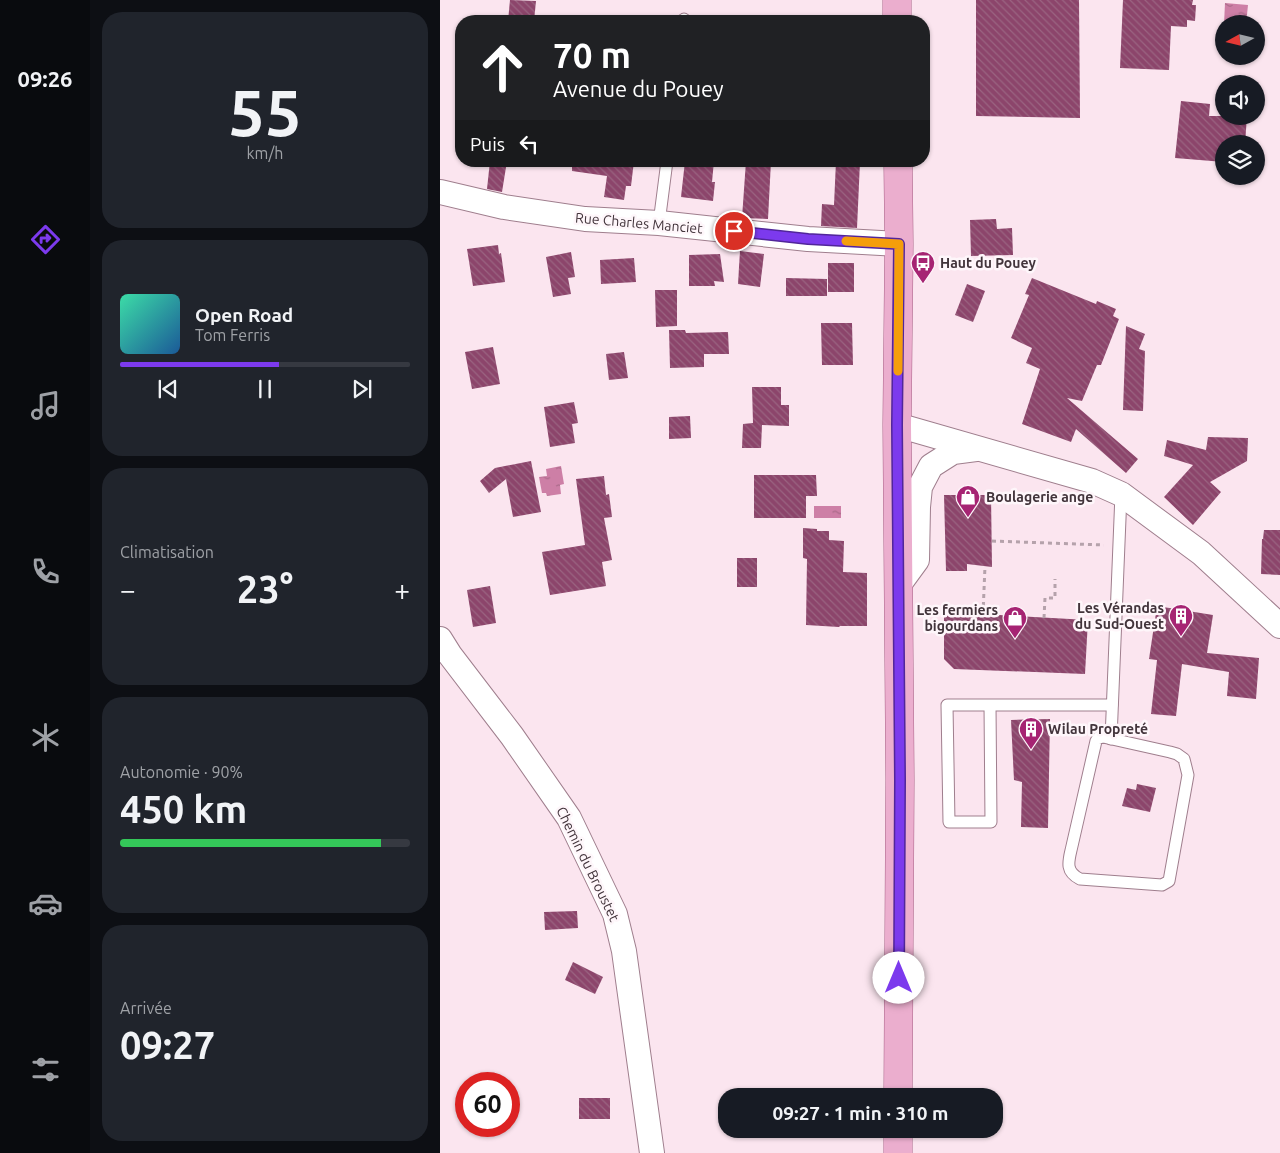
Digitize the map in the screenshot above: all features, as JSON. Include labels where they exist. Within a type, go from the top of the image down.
[{"type":"main road","points":[[897,0],[897,15]]},
{"type":"main road","points":[[898,167],[897,425],[900,780],[898,1088]]},
{"type":"main road","points":[[898,1138],[898,1153]]},
{"type":"street","name":"Rue Charles Manciet","points":[[440,192],[504,207],[585,219],[659,223],[808,239],[899,244]]},
{"type":"street","points":[[897,425],[1092,481],[1121,494],[1201,553],[1280,626]]},
{"type":"street","points":[[898,586],[917,560],[920,487],[931,466],[953,452],[980,449]]},
{"type":"street","name":"Chemin du Broustet","points":[[440,639],[450,655],[512,736],[569,818],[615,914],[624,951],[652,1153]]},
{"type":"lane","points":[[659,223],[666,167]]},
{"type":"lane","points":[[1111,739],[1121,494]]},
{"type":"lane","points":[[990,705],[991,822],[949,822],[947,706],[990,705],[1112,705]]},
{"type":"lane","points":[[1103,737],[1111,739],[1177,754],[1184,759],[1187,767],[1188,775],[1169,881],[1162,884],[1080,879],[1073,876],[1069,870],[1069,859],[1096,741],[1098,738],[1103,737]]},
{"type":"path","points":[[992,541],[1119,545]]},
{"type":"path","points":[[984,614],[985,566]]},
{"type":"path","points":[[1044,618],[1045,598],[1055,598],[1055,579]]},
{"type":"water","points":[[1225,3],[1248,5],[1247,15],[1224,15]]},
{"type":"water","points":[[561,466],[564,484],[560,485],[561,494],[547,496],[546,493],[542,493],[539,477],[547,476],[546,469]]},
{"type":"water","points":[[814,506],[841,506],[841,518],[814,518]]},
{"type":"building","points":[[510,0],[536,1],[535,15],[509,15]]},
{"type":"building","points":[[976,0],[1079,0],[1080,118],[976,116]]},
{"type":"building","points":[[1123,0],[1193,0],[1192,5],[1196,5],[1195,21],[1187,20],[1187,27],[1171,26],[1169,70],[1120,68]]},
{"type":"building","points":[[1181,101],[1210,104],[1209,116],[1215,116],[1215,125],[1246,125],[1246,135],[1215,135],[1215,161],[1175,158]]},
{"type":"building","points":[[489,167],[506,167],[502,192],[487,189]]},
{"type":"building","points":[[572,167],[633,167],[631,186],[626,186],[624,200],[604,197],[607,176],[572,171]]},
{"type":"building","points":[[684,167],[713,167],[712,182],[715,182],[713,201],[681,197]]},
{"type":"building","points":[[746,167],[771,167],[768,219],[742,218]]},
{"type":"building","points":[[836,167],[860,167],[857,228],[821,226],[822,204],[834,205]]},
{"type":"building","points":[[996,219],[997,229],[1012,228],[1013,255],[971,256],[970,220]]},
{"type":"building","points":[[498,245],[505,282],[473,286],[467,249]]},
{"type":"building","points":[[740,251],[764,254],[760,287],[738,284]]},
{"type":"building","points":[[571,252],[575,277],[568,278],[571,294],[553,297],[546,257]]},
{"type":"building","points":[[720,254],[724,282],[714,281],[715,286],[689,286],[689,255]]},
{"type":"building","points":[[634,258],[636,282],[601,284],[600,260]]},
{"type":"building","points":[[828,263],[854,263],[854,292],[828,292]]},
{"type":"building","points":[[786,278],[827,279],[827,296],[786,296]]},
{"type":"building","points":[[1032,278],[1096,304],[1097,301],[1116,309],[1113,316],[1119,319],[1101,365],[1097,365],[1082,401],[1067,398],[1138,459],[1126,473],[1076,429],[1071,442],[1022,424],[1040,369],[1026,363],[1032,348],[1011,338],[1029,295],[1025,294]]},
{"type":"building","points":[[967,284],[985,291],[973,322],[955,315]]},
{"type":"building","points":[[655,290],[677,290],[677,326],[656,327]]},
{"type":"building","points":[[821,323],[852,323],[853,365],[822,365]]},
{"type":"building","points":[[1126,326],[1145,334],[1139,349],[1145,351],[1143,411],[1123,410]]},
{"type":"building","points":[[669,330],[685,330],[686,333],[728,332],[729,354],[704,354],[704,367],[670,368]]},
{"type":"building","points":[[493,347],[500,384],[472,389],[465,352]]},
{"type":"building","points":[[624,352],[628,378],[609,380],[606,354]]},
{"type":"building","points":[[752,387],[781,387],[781,405],[789,405],[789,426],[762,425],[761,448],[742,448],[743,424],[753,423]]},
{"type":"building","points":[[574,402],[578,423],[572,424],[575,443],[550,447],[544,407]]},
{"type":"building","points":[[690,416],[691,438],[669,439],[669,417]]},
{"type":"building","points":[[1208,437],[1248,438],[1247,461],[1210,482],[1221,492],[1193,525],[1164,497],[1193,465],[1164,456],[1167,440],[1206,450]]},
{"type":"building","points":[[531,461],[541,512],[513,517],[506,479],[489,493],[480,481],[495,468]]},
{"type":"building","points":[[754,475],[816,475],[817,496],[806,496],[806,518],[754,518]]},
{"type":"building","points":[[604,476],[606,495],[609,494],[612,517],[604,518],[612,560],[602,562],[606,586],[550,595],[542,552],[585,545],[576,479]]},
{"type":"building","name":"Boulagerie ange","points":[[944,495],[991,495],[992,567],[967,564],[967,571],[946,571]]},
{"type":"building","points":[[803,528],[829,531],[829,540],[844,541],[843,572],[867,573],[867,626],[806,625],[807,559],[803,558]]},
{"type":"building","points":[[1264,530],[1280,530],[1280,575],[1261,574]]},
{"type":"building","points":[[737,558],[757,558],[757,587],[737,587]]},
{"type":"building","points":[[490,586],[496,623],[473,627],[467,590]]},
{"type":"building","points":[[1157,606],[1213,615],[1207,653],[1259,658],[1256,699],[1227,696],[1229,672],[1182,664],[1176,716],[1151,714],[1157,660],[1149,659]]},
{"type":"building","name":"Les fermiers bigourdans","points":[[944,612],[1088,620],[1085,674],[954,669],[944,659]]},
{"type":"building","name":"Wilau Propreté","points":[[1050,719],[1048,828],[1021,827],[1022,782],[1014,780],[1011,720]]},
{"type":"building","points":[[1137,784],[1156,788],[1150,812],[1122,806],[1127,788],[1136,790]]},
{"type":"building","points":[[577,911],[578,928],[545,930],[544,912]]},
{"type":"building","points":[[573,962],[603,977],[595,994],[565,980]]},
{"type":"building","points":[[579,1098],[610,1098],[610,1119],[579,1119]]},
{"type":"slow traffic","points":[[846,241],[899,244],[898,371]]},
{"type":"place","name":"Haut du Pouey","points":[[923,284]]},
{"type":"place","name":"Boulagerie ange","points":[[968,518]]},
{"type":"place","name":"Les Vérandas du Sud-Ouest","points":[[1181,637]]},
{"type":"place","name":"Les fermiers bigourdans","points":[[1015,639]]},
{"type":"place","name":"Wilau Propreté","points":[[1031,750]]},
{"type":"route","points":[[734,231],[808,239],[899,244],[897,425],[900,780],[899,978]]}]
